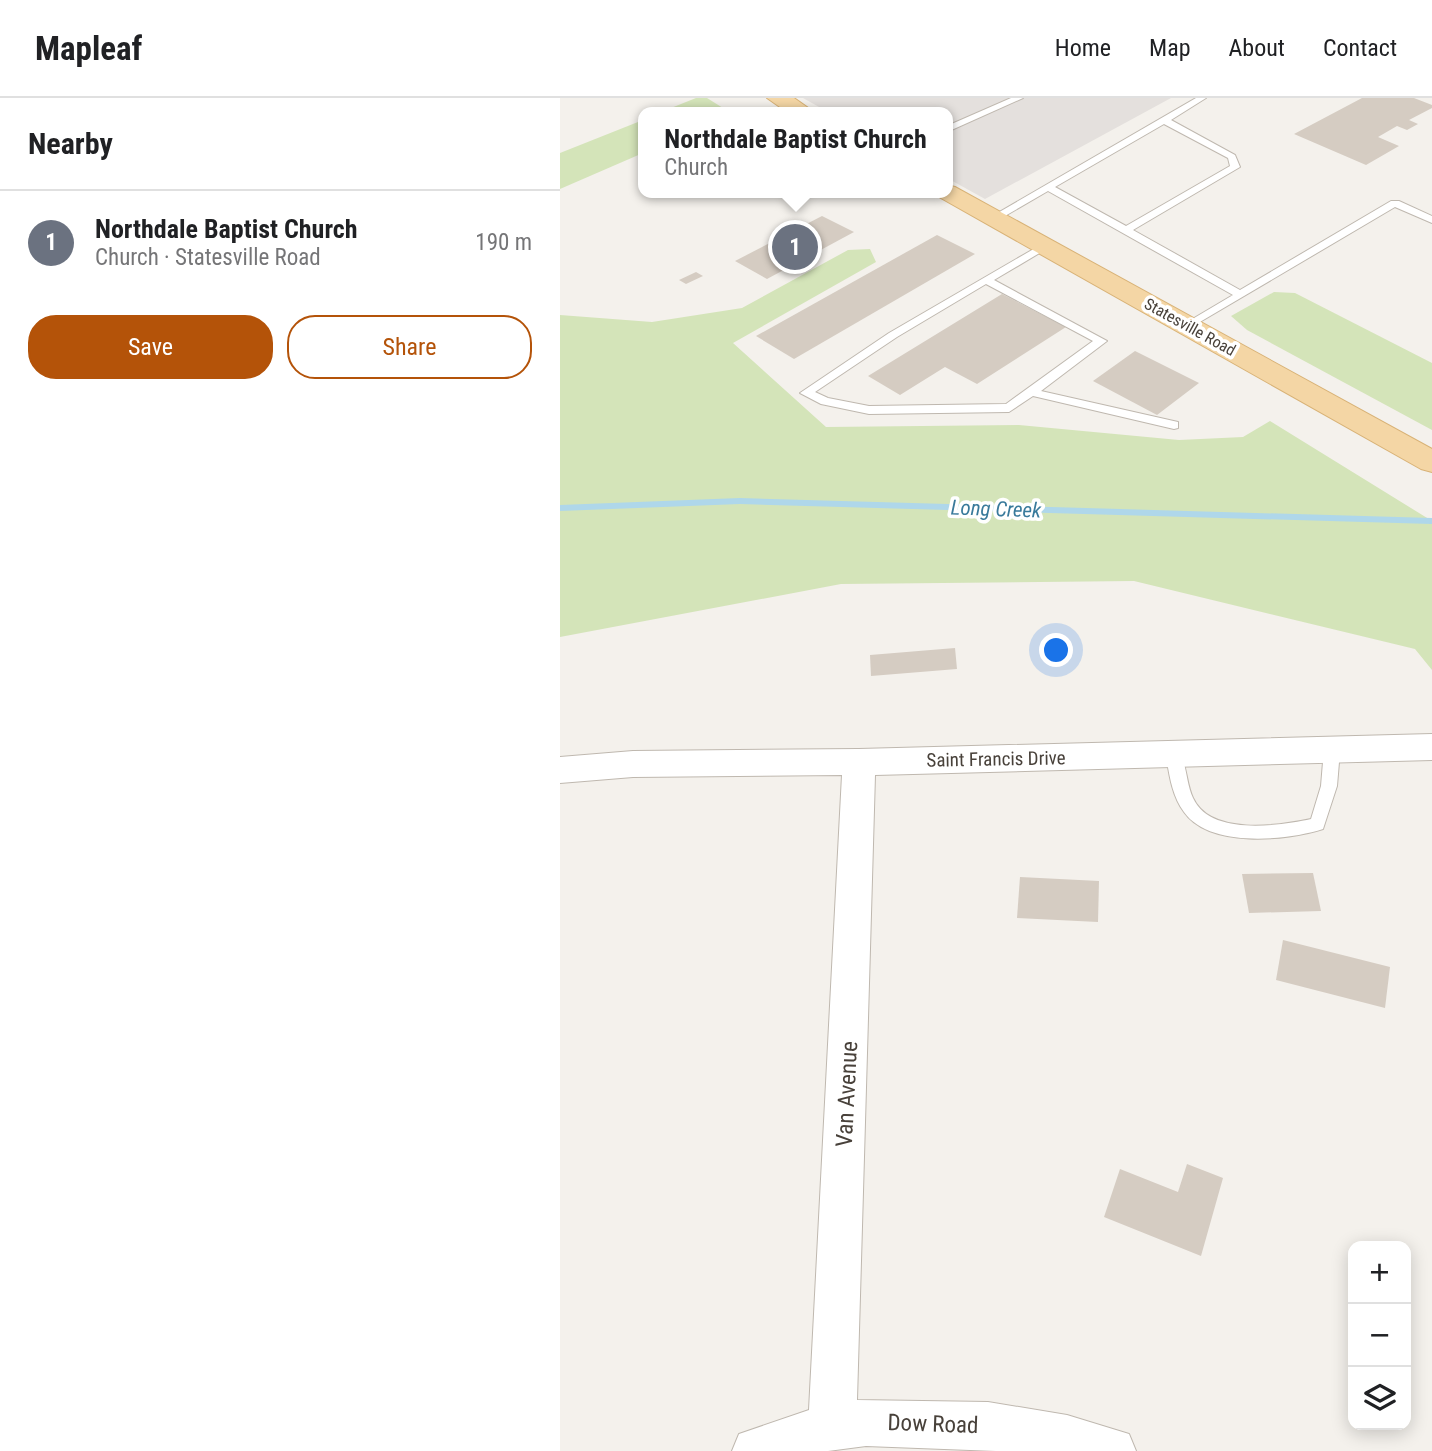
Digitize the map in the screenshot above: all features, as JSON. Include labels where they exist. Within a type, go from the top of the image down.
[{"type":"main road","points":[[778,98],[794,107]]},
{"type":"main road","name":"Statesville Road","points":[[953,195],[1432,462]]},
{"type":"street","name":"Saint Francis Drive","points":[[560,770],[633,764],[859,762],[1432,747]]},
{"type":"street","name":"Van Avenue","points":[[832,1426],[851,1023],[859,762]]},
{"type":"street","name":"Dow Road","points":[[756,1451],[832,1426],[866,1422],[988,1426],[1067,1439],[1112,1451]]},
{"type":"lane","points":[[953,127],[1019,98]]},
{"type":"lane","points":[[995,218],[1202,98]]},
{"type":"lane","points":[[1126,230],[1235,167],[1231,157],[1164,120]]},
{"type":"lane","points":[[1049,187],[1241,295]]},
{"type":"lane","points":[[1188,326],[1395,203],[1432,220]]},
{"type":"lane","points":[[986,280],[1101,341],[1009,408],[883,410],[825,401],[806,393],[836,370],[986,280],[1044,246]]},
{"type":"lane","points":[[1031,392],[1174,425]]},
{"type":"lane","points":[[1174,755],[1181,789],[1190,810],[1215,826],[1243,833],[1298,829],[1317,824],[1329,786],[1332,750]]},
{"type":"shaded area","points":[[803,98],[1171,98],[985,199],[953,181],[953,107],[819,107]]},
{"type":"green space","points":[[696,98],[707,98],[721,107],[674,107]]},
{"type":"green space","points":[[638,122],[638,155],[560,189],[560,153]]},
{"type":"green space","points":[[870,249],[876,262],[733,343],[826,427],[1019,425],[1179,440],[1243,437],[1270,421],[1432,521],[1432,670],[1415,649],[1134,581],[841,584],[560,637],[560,315],[652,322],[742,308],[848,250]]},
{"type":"green space","points":[[1274,292],[1295,293],[1432,363],[1432,430],[1247,330],[1231,316]]},
{"type":"building","points":[[1362,98],[1414,98],[1432,105],[1432,108],[1409,120],[1418,124],[1407,130],[1397,126],[1378,137],[1399,146],[1366,165],[1294,134]]},
{"type":"building","points":[[822,216],[854,232],[767,279],[735,261]]},
{"type":"building","points":[[937,235],[975,254],[794,359],[756,336]]},
{"type":"building","points":[[696,272],[703,276],[686,284],[679,280]]},
{"type":"building","points":[[1002,294],[1066,327],[977,384],[945,367],[900,395],[868,376]]},
{"type":"building","points":[[1135,351],[1199,383],[1157,415],[1093,381]]},
{"type":"building","points":[[955,648],[957,669],[871,676],[870,655]]},
{"type":"building","points":[[1313,873],[1321,911],[1249,913],[1242,874]]},
{"type":"building","points":[[1020,877],[1099,881],[1098,922],[1017,918]]},
{"type":"building","points":[[1283,940],[1390,967],[1385,1008],[1276,980]]},
{"type":"building","points":[[1187,1164],[1223,1178],[1201,1256],[1104,1217],[1120,1169],[1178,1192]]},
{"type":"waterway","name":"Long Creek","points":[[560,508],[740,501],[1432,521]]},
{"type":"place","name":"Northdale Baptist Church","points":[[795,247]]}]
